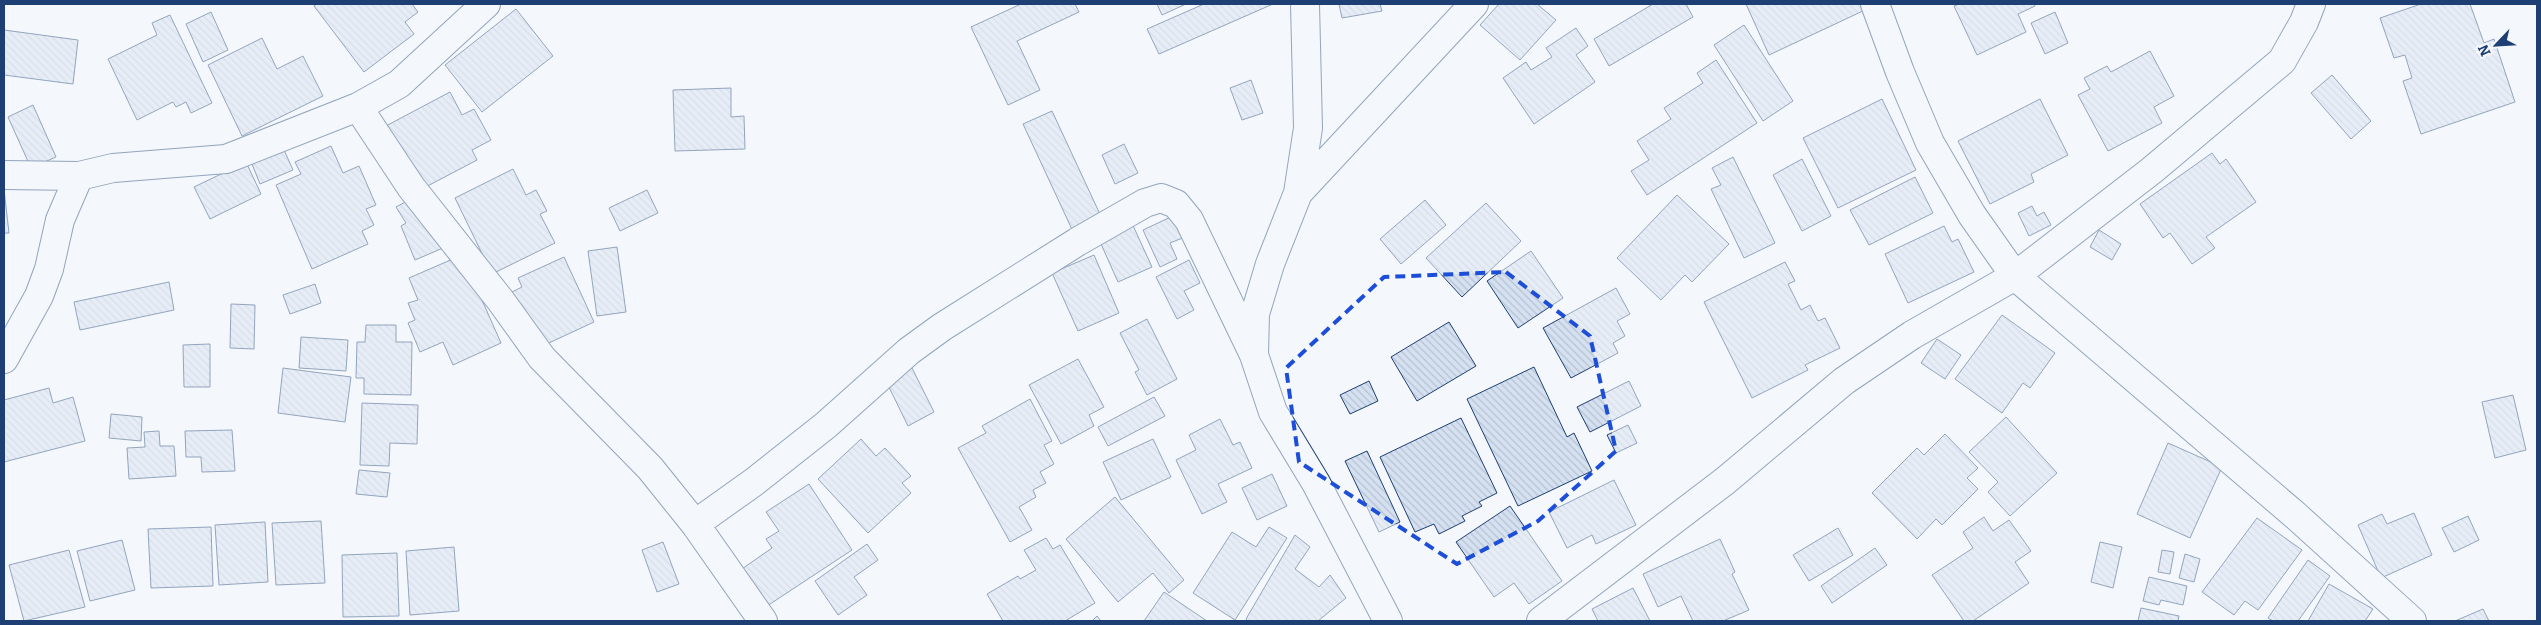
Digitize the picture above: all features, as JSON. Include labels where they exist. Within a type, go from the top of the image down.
[{"type":"street","points":[[4,175],[79,176],[114,168],[226,159],[358,107],[399,84],[486,4]]},
{"type":"street","points":[[1254,355],[1256,314],[1270,264],[1298,194],[1308,128],[1305,4]]},
{"type":"street","points":[[1298,194],[1474,4]]},
{"type":"street","points":[[1875,4],[1900,72],[1930,143],[1972,215],[2015,276],[2295,515],[2412,621]]},
{"type":"street","points":[[1541,621],[1725,481],[1844,381],[1912,335],[2015,276],[2151,171],[2282,61],[2304,22],[2311,4]]},
{"type":"street","points":[[358,107],[411,187],[501,301],[542,358],[650,468],[695,524],[764,621]]},
{"type":"street","points":[[4,359],[39,296],[60,220],[79,176]]},
{"type":"street","points":[[695,524],[754,482],[826,425],[909,350],[942,327],[1077,242],[1145,203],[1161,198],[1176,204],[1189,220],[1254,355],[1273,412],[1316,482],[1388,621]]},
{"type":"highlighted area","points":[[1506,272],[1590,336],[1616,451],[1538,521],[1457,564],[1299,462],[1286,368],[1384,277]]},
{"type":"building","points":[[317,4],[412,4],[418,12],[405,22],[414,34],[364,72],[314,6]]},
{"type":"building","points":[[1021,4],[1075,4],[1079,12],[1017,41],[1040,90],[1008,105],[971,27]]},
{"type":"building","points":[[1157,4],[1186,4],[1162,15]]},
{"type":"building","points":[[1204,4],[1273,4],[1159,54],[1147,29]]},
{"type":"building","points":[[1339,4],[1380,4],[1382,11],[1342,18]]},
{"type":"building","points":[[1499,4],[1537,4],[1556,20],[1520,60],[1480,25]]},
{"type":"building","points":[[1653,4],[1686,4],[1693,17],[1609,66],[1594,39]]},
{"type":"building","points":[[1746,4],[1863,4],[1865,10],[1769,55]]},
{"type":"building","points":[[1959,4],[2034,4],[2035,6],[2018,14],[2026,32],[1977,55],[1954,6]]},
{"type":"building","points":[[2421,4],[2470,4],[2484,43],[2494,39],[2515,102],[2421,134],[2403,81],[2412,78],[2405,55],[2394,58],[2380,18]]},
{"type":"building","points":[[516,9],[553,56],[482,112],[445,65]]},
{"type":"building","points":[[211,12],[228,50],[203,62],[186,24]]},
{"type":"building","points":[[2055,12],[2068,43],[2045,54],[2031,23]]},
{"type":"building","points":[[170,15],[212,103],[191,113],[186,102],[176,107],[173,102],[137,120],[108,59],[157,35],[152,23]]},
{"type":"building","points":[[1744,25],[1793,101],[1763,121],[1714,45]]},
{"type":"building","points":[[1576,28],[1588,46],[1576,55],[1595,82],[1534,124],[1503,78],[1526,62],[1531,70],[1552,57],[1546,48]]},
{"type":"building","points":[[4,30],[78,40],[73,84],[4,75]]},
{"type":"building","points":[[262,38],[277,69],[303,56],[323,96],[242,136],[208,65]]},
{"type":"building","points":[[2150,51],[2174,96],[2154,107],[2162,123],[2108,151],[2078,95],[2090,89],[2084,78],[2107,66],[2111,72]]},
{"type":"building","points":[[1716,60],[1757,123],[1647,195],[1631,171],[1649,160],[1637,141],[1671,119],[1664,108],[1703,83],[1697,73]]},
{"type":"building","points":[[2332,75],[2371,121],[2351,139],[2311,93]]},
{"type":"building","points":[[1251,80],[1263,113],[1242,120],[1230,88]]},
{"type":"building","points":[[731,88],[731,117],[744,116],[745,149],[675,151],[673,90]]},
{"type":"building","points":[[450,92],[462,115],[474,109],[491,140],[472,150],[477,160],[418,191],[384,127]]},
{"type":"building","points":[[1882,99],[1916,170],[1838,208],[1803,138]]},
{"type":"building","points":[[2040,99],[2068,155],[2031,174],[2034,182],[1990,204],[1958,141]]},
{"type":"building","points":[[33,105],[56,157],[31,168],[8,117]]},
{"type":"building","points":[[1052,111],[1105,225],[1076,238],[1023,124]]},
{"type":"building","points":[[1124,144],[1138,173],[1115,184],[1102,155]]},
{"type":"building","points":[[331,146],[343,173],[359,166],[376,205],[366,209],[374,225],[362,231],[368,244],[312,269],[276,185],[301,174],[295,162]]},
{"type":"building","points":[[284,150],[293,170],[260,184],[252,164]]},
{"type":"building","points":[[2212,153],[2220,164],[2226,159],[2256,202],[2206,237],[2215,248],[2192,264],[2170,233],[2163,238],[2140,204]]},
{"type":"building","points":[[1733,157],[1775,243],[1744,258],[1711,189],[1721,185],[1712,168]]},
{"type":"building","points":[[1802,159],[1831,216],[1802,231],[1773,175]]},
{"type":"building","points":[[246,162],[261,194],[210,219],[194,187]]},
{"type":"building","points":[[513,169],[526,195],[536,190],[547,211],[540,214],[555,243],[492,274],[455,198]]},
{"type":"building","points":[[1915,177],[1933,213],[1869,245],[1850,210]]},
{"type":"building","points":[[4,189],[9,233],[4,233]]},
{"type":"building","points":[[647,190],[658,213],[620,231],[609,208]]},
{"type":"building","points":[[1677,195],[1729,244],[1692,282],[1685,275],[1661,300],[1617,258]]},
{"type":"building","points":[[409,200],[443,248],[415,260],[401,226],[406,223],[396,207]]},
{"type":"building","points":[[1425,200],[1446,225],[1401,264],[1380,239]]},
{"type":"building","points":[[1486,203],[1521,241],[1462,297],[1426,258]]},
{"type":"building","points":[[2032,206],[2037,216],[2044,212],[2051,225],[2029,236],[2018,213]]},
{"type":"building","points":[[1175,215],[1185,237],[1170,243],[1177,259],[1160,267],[1143,230]]},
{"type":"building","points":[[1130,219],[1152,267],[1118,282],[1097,235]]},
{"type":"building","points":[[1944,226],[1952,242],[1958,239],[1974,272],[1908,303],[1885,254]]},
{"type":"building","points":[[2099,230],[2121,244],[2112,260],[2090,247]]},
{"type":"building","points":[[617,247],[626,312],[597,316],[588,251]]},
{"type":"building","points":[[1531,251],[1563,298],[1518,328],[1487,281]]},
{"type":"building","points":[[462,255],[501,343],[453,365],[443,342],[420,352],[408,323],[415,320],[408,303],[418,300],[409,278]]},
{"type":"building","points":[[1094,255],[1119,313],[1078,331],[1052,273]]},
{"type":"building","points":[[564,257],[594,322],[538,348],[512,292],[522,287],[518,278]]},
{"type":"building","points":[[1189,260],[1200,283],[1184,291],[1194,310],[1177,319],[1156,277]]},
{"type":"building","points":[[1785,262],[1795,281],[1788,284],[1801,310],[1810,305],[1818,321],[1825,318],[1840,348],[1805,365],[1808,370],[1752,398],[1704,302]]},
{"type":"building","points":[[169,282],[174,310],[80,330],[74,302]]},
{"type":"building","points":[[315,284],[321,303],[290,314],[283,295]]},
{"type":"building","points":[[1616,288],[1630,314],[1617,321],[1625,336],[1613,343],[1618,353],[1571,378],[1543,328]]},
{"type":"building","points":[[231,304],[255,305],[254,349],[230,348]]},
{"type":"building","points":[[2002,315],[2055,353],[2030,388],[2023,383],[2002,413],[1955,379]]},
{"type":"building","points":[[1147,319],[1177,379],[1147,395],[1135,372],[1139,370],[1120,333]]},
{"type":"building","points":[[1449,322],[1476,366],[1417,401],[1391,357]]},
{"type":"building","points":[[366,325],[396,325],[396,342],[412,342],[411,395],[364,394],[364,378],[356,378],[357,342],[365,342]]},
{"type":"building","points":[[301,337],[348,340],[346,371],[299,368]]},
{"type":"building","points":[[1937,339],[1961,355],[1945,379],[1921,363]]},
{"type":"building","points":[[210,344],[210,387],[184,387],[183,345]]},
{"type":"building","points":[[1078,359],[1104,407],[1089,415],[1094,426],[1061,444],[1029,385]]},
{"type":"building","points":[[911,366],[934,412],[908,426],[885,379]]},
{"type":"building","points":[[1534,367],[1567,437],[1574,433],[1592,471],[1518,506],[1467,399]]},
{"type":"building","points":[[283,368],[351,377],[345,422],[278,413]]},
{"type":"building","points":[[1369,381],[1378,401],[1350,414],[1340,395]]},
{"type":"building","points":[[1629,381],[1641,406],[1590,432],[1577,407]]},
{"type":"building","points":[[49,388],[53,403],[73,397],[85,441],[4,462],[4,400]]},
{"type":"building","points":[[2513,395],[2526,450],[2495,458],[2482,402]]},
{"type":"building","points":[[1154,397],[1165,416],[1108,446],[1098,427]]},
{"type":"building","points":[[1030,399],[1052,441],[1044,445],[1054,464],[1040,472],[1046,483],[1033,490],[1036,497],[1019,507],[1032,530],[1010,542],[958,448],[986,433],[982,426]]},
{"type":"building","points":[[362,403],[418,405],[417,444],[390,443],[389,466],[360,465]]},
{"type":"building","points":[[111,414],[142,417],[141,441],[109,438]]},
{"type":"building","points":[[2006,417],[2057,473],[2010,516],[1988,492],[1998,482],[1969,452]]},
{"type":"building","points":[[1461,418],[1497,493],[1479,502],[1482,506],[1462,516],[1465,521],[1439,534],[1434,524],[1415,532],[1380,457]]},
{"type":"building","points":[[1220,419],[1233,445],[1240,442],[1252,468],[1218,484],[1227,502],[1202,514],[1176,460],[1196,450],[1189,435]]},
{"type":"building","points":[[1628,425],[1637,443],[1616,453],[1607,435]]},
{"type":"building","points":[[232,430],[235,471],[202,472],[201,457],[186,457],[185,431]]},
{"type":"building","points":[[159,431],[160,446],[174,446],[176,476],[129,479],[127,448],[145,447],[144,432]]},
{"type":"building","points":[[1945,434],[1978,468],[1967,478],[1978,489],[1942,525],[1936,519],[1917,539],[1872,493],[1917,448],[1924,455]]},
{"type":"building","points":[[861,439],[876,456],[885,448],[911,476],[902,483],[911,493],[868,533],[818,479]]},
{"type":"building","points":[[1153,439],[1171,477],[1121,500],[1103,462]]},
{"type":"building","points":[[2168,443],[2222,467],[2190,538],[2137,514]]},
{"type":"building","points":[[1367,451],[1400,522],[1379,532],[1345,461]]},
{"type":"building","points":[[359,470],[390,473],[387,497],[356,494]]},
{"type":"building","points":[[1272,474],[1287,506],[1257,520],[1242,488]]},
{"type":"building","points":[[1614,480],[1636,525],[1596,544],[1592,535],[1567,548],[1549,512]]},
{"type":"building","points":[[809,484],[852,550],[764,608],[739,571],[772,548],[766,539],[779,531],[766,512]]},
{"type":"building","points":[[1115,497],[1184,580],[1169,593],[1153,573],[1118,602],[1066,539]]},
{"type":"building","points":[[1510,506],[1562,581],[1529,604],[1514,583],[1494,597],[1456,542]]},
{"type":"building","points":[[2414,513],[2432,555],[2381,578],[2358,525],[2382,514],[2387,524]]},
{"type":"building","points":[[2468,516],[2479,540],[2454,552],[2442,528]]},
{"type":"building","points":[[1984,517],[1993,531],[2009,520],[2031,551],[2015,562],[2029,583],[1973,621],[1964,621],[1932,575],[1973,548],[1963,532]]},
{"type":"building","points":[[2257,518],[2302,550],[2258,610],[2245,601],[2234,615],[2202,592]]},
{"type":"building","points":[[321,521],[325,583],[276,585],[272,523]]},
{"type":"building","points":[[265,522],[268,582],[219,585],[215,525]]},
{"type":"building","points":[[211,527],[213,586],[151,588],[148,529]]},
{"type":"building","points":[[1269,527],[1287,538],[1235,620],[1193,593],[1232,532],[1256,547]]},
{"type":"building","points":[[1838,528],[1853,555],[1809,581],[1793,555]]},
{"type":"building","points":[[1295,535],[1310,547],[1295,569],[1319,587],[1330,575],[1346,598],[1318,621],[1248,621],[1246,619]]},
{"type":"building","points":[[1046,538],[1053,549],[1060,545],[1095,603],[1065,621],[1003,621],[987,594],[1018,576],[1020,579],[1036,570],[1024,550]]},
{"type":"building","points":[[1720,539],[1735,572],[1732,574],[1749,610],[1723,621],[1693,621],[1681,596],[1658,607],[1643,574]]},
{"type":"building","points":[[122,540],[135,590],[90,601],[77,551]]},
{"type":"building","points":[[663,542],[679,584],[657,592],[642,550]]},
{"type":"building","points":[[2100,542],[2122,547],[2113,588],[2091,582]]},
{"type":"building","points":[[867,544],[878,560],[854,577],[867,595],[838,615],[815,581]]},
{"type":"building","points":[[454,547],[459,611],[410,615],[406,551]]},
{"type":"building","points":[[1875,548],[1887,565],[1832,603],[1821,586]]},
{"type":"building","points":[[69,550],[85,607],[24,621],[9,565]]},
{"type":"building","points":[[2162,550],[2174,552],[2170,574],[2158,572]]},
{"type":"building","points":[[397,553],[399,616],[343,617],[342,555]]},
{"type":"building","points":[[2185,554],[2200,559],[2194,582],[2179,578]]},
{"type":"building","points":[[2308,560],[2330,576],[2298,621],[2273,621],[2268,618]]},
{"type":"building","points":[[2149,577],[2187,586],[2183,605],[2161,600],[2159,605],[2143,601]]},
{"type":"building","points":[[2329,584],[2373,609],[2365,621],[2308,621]]},
{"type":"building","points":[[1633,588],[1650,621],[1598,621],[1592,609]]},
{"type":"building","points":[[1164,592],[1207,621],[1144,621]]},
{"type":"building","points":[[2141,608],[2179,616],[2178,621],[2138,621]]},
{"type":"building","points":[[2483,609],[2489,621],[2455,621]]},
{"type":"building","points":[[1097,616],[1101,621],[1092,621]]}]
